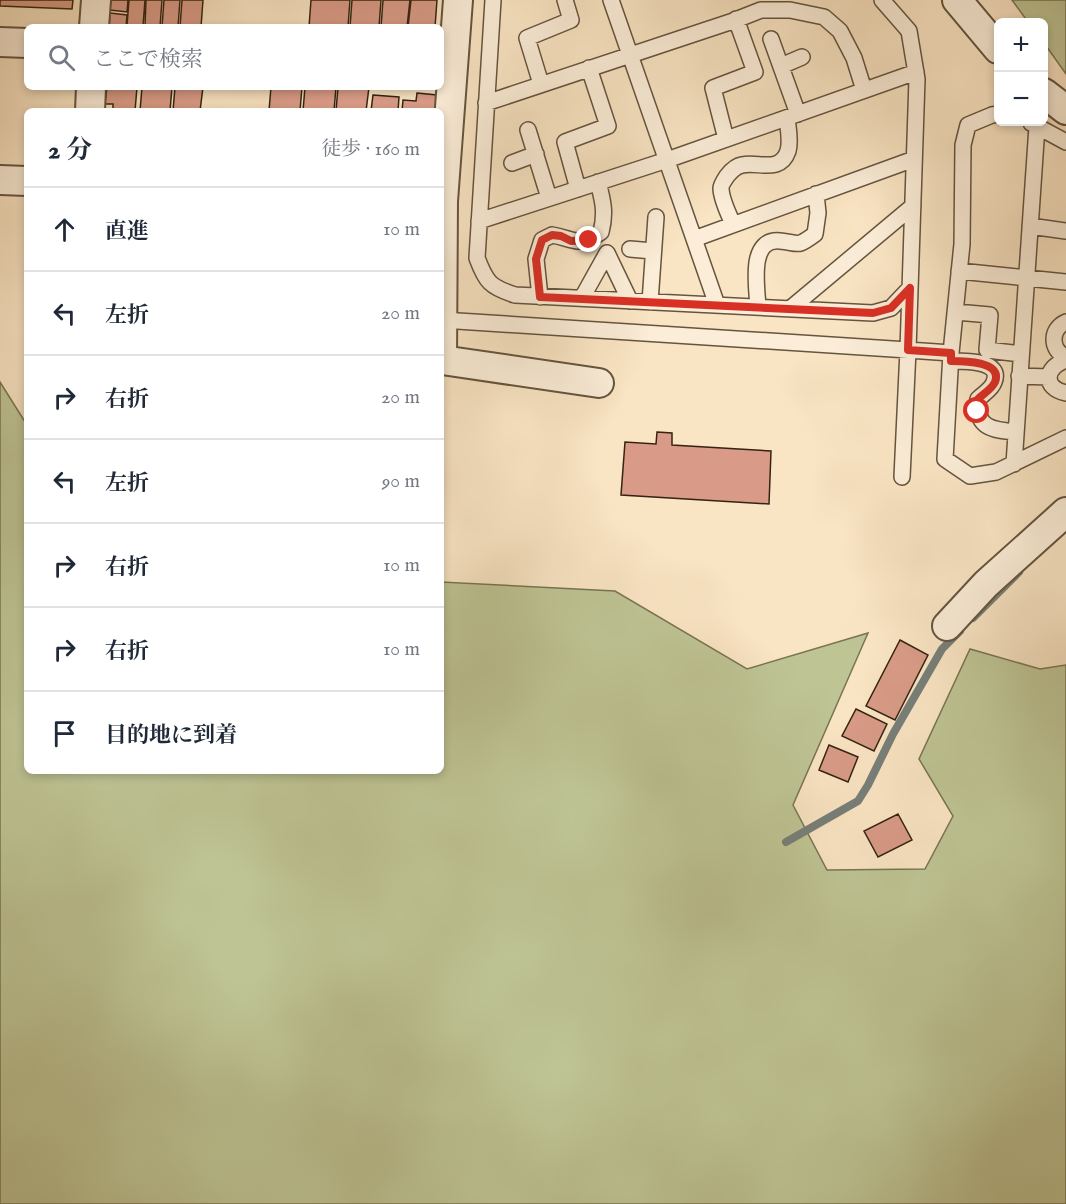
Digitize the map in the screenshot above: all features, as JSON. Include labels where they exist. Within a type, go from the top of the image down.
[{"type":"street","points":[[94,24],[96,0]]},
{"type":"street","points":[[444,144],[447,58],[458,0]]},
{"type":"street","points":[[957,0],[994,43]]},
{"type":"street","points":[[0,42],[24,43]]},
{"type":"street","points":[[90,108],[91,90]]},
{"type":"street","points":[[1048,96],[1066,110]]},
{"type":"street","points":[[0,180],[24,181]]},
{"type":"street","points":[[444,360],[599,382]]},
{"type":"street","points":[[946,626],[986,584],[1066,512]]},
{"type":"lane","points":[[493,0],[477,258],[484,276],[497,289],[515,295],[540,297],[873,313],[891,308],[910,288]]},
{"type":"lane","points":[[541,84],[527,38],[571,20],[565,0]]},
{"type":"lane","points":[[611,0],[717,305]]},
{"type":"lane","points":[[882,0],[909,31],[917,79],[902,477]]},
{"type":"lane","points":[[486,103],[761,10],[790,10],[824,17],[840,30],[854,58],[864,90]]},
{"type":"lane","points":[[726,139],[713,88],[755,72],[736,19]]},
{"type":"lane","points":[[733,224],[721,188],[725,177],[733,169],[742,165],[771,165],[781,161],[788,152],[793,116],[781,66],[771,39]]},
{"type":"lane","points":[[781,66],[802,57]]},
{"type":"lane","points":[[578,189],[565,142],[608,126],[589,68]]},
{"type":"lane","points":[[479,221],[667,160],[915,72]]},
{"type":"lane","points":[[994,115],[968,124],[963,146],[962,244],[951,357],[945,459],[970,476],[996,472],[1066,438]]},
{"type":"lane","points":[[1014,464],[1030,226],[1033,126]]},
{"type":"lane","points":[[1037,126],[1066,142]]},
{"type":"lane","points":[[528,130],[549,198]]},
{"type":"lane","points":[[512,163],[536,154]]},
{"type":"lane","points":[[694,239],[914,159]]},
{"type":"lane","points":[[540,297],[536,259],[542,240],[552,235],[571,241],[589,240],[601,232],[604,206],[598,183]]},
{"type":"lane","points":[[758,307],[756,281],[758,254],[771,241],[803,243],[815,234],[818,213],[816,194]]},
{"type":"lane","points":[[791,308],[912,206]]},
{"type":"lane","points":[[650,302],[656,217]]},
{"type":"lane","points":[[1030,226],[1066,231]]},
{"type":"lane","points":[[630,249],[653,251]]},
{"type":"lane","points":[[582,298],[607,253],[630,301]]},
{"type":"lane","points":[[959,271],[1066,282]]},
{"type":"lane","points":[[956,312],[990,315],[987,350],[1021,354]]},
{"type":"lane","points":[[444,320],[908,350],[951,357],[983,364],[993,370],[995,381],[991,388],[978,399],[979,418],[991,428],[1016,432]]},
{"type":"lane","points":[[1066,322],[1056,330],[1054,338],[1059,354],[1066,358],[1056,364],[1050,371],[1049,377],[1051,385],[1057,391],[1066,393]]},
{"type":"lane","points":[[1019,376],[1049,377]]},
{"type":"green space","points":[[1012,0],[1066,0],[1066,74],[1048,49],[1048,18],[1025,18]]},
{"type":"green space","points":[[0,382],[24,420],[24,774],[444,774],[444,582],[615,591],[747,669],[868,633],[793,805],[827,870],[925,869],[953,816],[919,759],[970,649],[1040,669],[1066,665],[1066,1204],[0,1204]]},
{"type":"building","points":[[0,0],[73,0],[72,9],[0,6]]},
{"type":"building","points":[[111,0],[128,0],[127,12],[110,10]]},
{"type":"building","points":[[129,0],[145,0],[143,24],[127,24]]},
{"type":"building","points":[[146,0],[162,0],[160,24],[145,24]]},
{"type":"building","points":[[164,0],[180,0],[178,24],[162,24]]},
{"type":"building","points":[[182,0],[203,0],[201,24],[180,24]]},
{"type":"building","points":[[311,0],[350,0],[348,24],[309,24]]},
{"type":"building","points":[[352,0],[381,0],[379,24],[350,24]]},
{"type":"building","points":[[383,0],[410,0],[407,24],[381,24]]},
{"type":"building","points":[[411,0],[437,0],[435,24],[408,24]]},
{"type":"building","points":[[110,13],[127,15],[126,24],[109,24]]},
{"type":"building","points":[[107,90],[137,90],[135,108],[113,108],[113,104],[105,104]]},
{"type":"building","points":[[142,90],[172,90],[170,108],[140,108]]},
{"type":"building","points":[[175,90],[203,90],[200,108],[173,108]]},
{"type":"building","points":[[271,90],[302,90],[300,108],[269,108]]},
{"type":"building","points":[[305,90],[336,90],[334,108],[303,108]]},
{"type":"building","points":[[338,90],[369,90],[366,108],[336,108]]},
{"type":"building","points":[[417,93],[437,95],[435,108],[402,108],[403,100],[416,101]]},
{"type":"building","points":[[373,95],[399,97],[398,108],[371,108]]},
{"type":"building","points":[[657,432],[672,433],[672,445],[771,451],[769,504],[621,495],[625,442],[656,444]]},
{"type":"building","points":[[900,640],[928,655],[895,720],[866,706]]},
{"type":"building","points":[[856,709],[887,724],[874,751],[842,736]]},
{"type":"building","points":[[829,745],[858,757],[848,782],[819,770]]},
{"type":"building","points":[[898,814],[912,840],[878,857],[864,831]]},
{"type":"waterway","points":[[973,618],[1019,572]]},
{"type":"waterway","points":[[786,842],[858,801],[942,649],[960,631]]},
{"type":"route","points":[[589,240],[571,241],[552,235],[542,240],[536,259],[540,297],[873,313],[891,308],[910,288],[908,350],[951,353],[951,361],[975,362],[993,370],[995,381],[991,388],[978,399],[977,411]]}]
